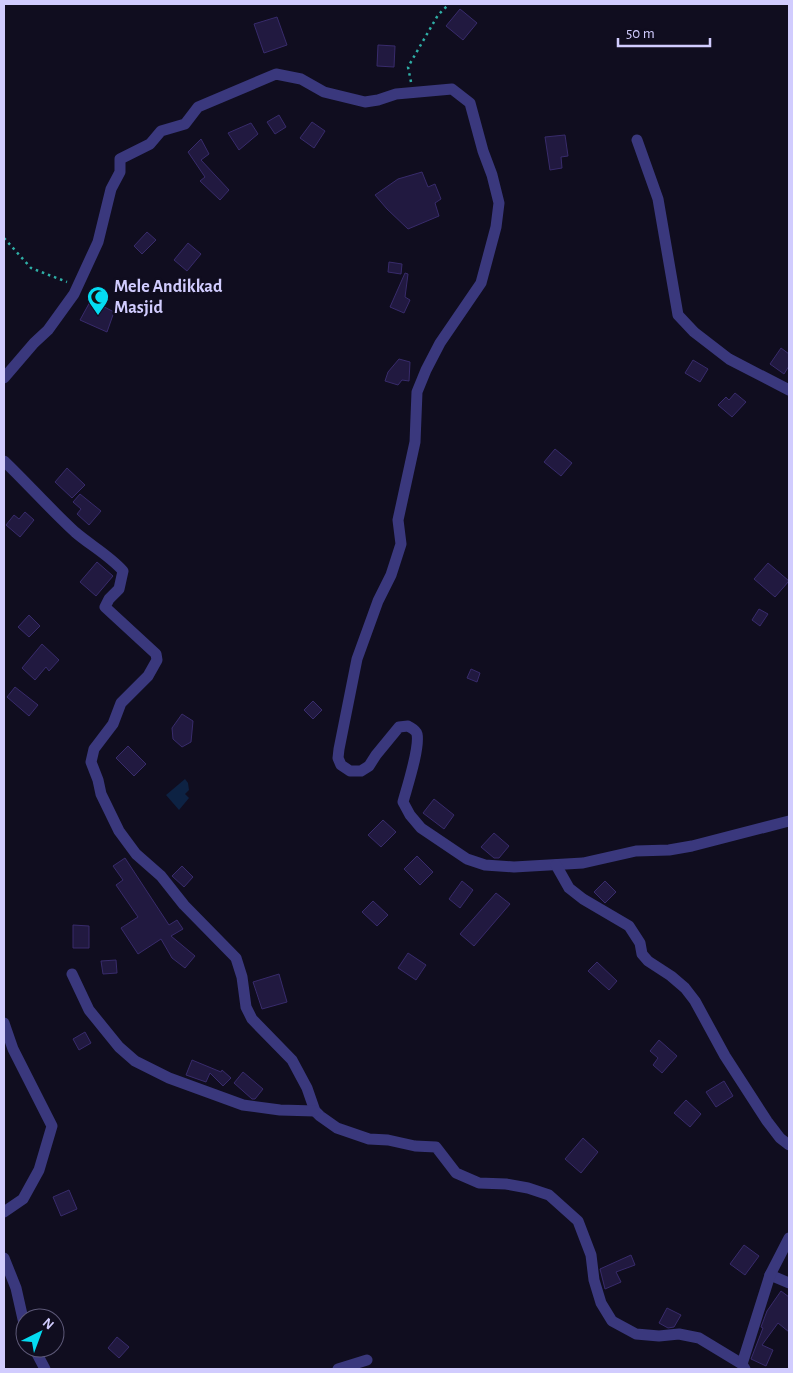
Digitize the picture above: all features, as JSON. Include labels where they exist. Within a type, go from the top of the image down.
[{"type":"street","points":[[4,378],[64,311],[98,242],[111,189],[120,172],[120,159],[150,144],[161,131],[185,124],[198,107],[276,74],[301,79],[324,92],[365,102],[412,91],[452,89],[470,103],[499,203],[496,226],[481,284],[440,343],[417,392],[416,442],[398,520],[401,544],[391,575],[378,601],[357,659],[338,758],[341,765],[350,771],[361,771],[369,766],[399,727],[408,726],[417,734],[415,758],[403,802],[410,815],[421,828],[467,859],[485,865],[514,867],[583,863],[636,851],[669,850],[692,846],[789,821]]},
{"type":"street","points":[[637,140],[658,199],[678,315],[694,332],[729,359],[789,390]]},
{"type":"street","points":[[4,461],[50,509],[122,571],[119,589],[104,607],[156,654],[157,660],[148,676],[121,703],[113,724],[94,748],[91,762],[101,794],[119,831],[136,854],[161,876],[184,905],[236,958],[242,977],[246,1007],[252,1019],[292,1060],[307,1088],[315,1111],[337,1128],[369,1139],[436,1147],[456,1174],[479,1182],[528,1188],[549,1195],[578,1221],[591,1255],[594,1280],[601,1303],[612,1321],[636,1334],[660,1336],[680,1334],[699,1338],[743,1366],[770,1274],[789,1238]]},
{"type":"street","points":[[556,865],[569,888],[583,899],[629,926],[640,943],[642,954],[648,961],[685,988],[695,1001],[725,1056],[767,1121],[780,1138],[789,1145]]},
{"type":"street","points":[[72,974],[88,1010],[119,1047],[135,1061],[169,1078],[243,1105],[280,1110],[315,1111]]},
{"type":"street","points":[[4,1023],[13,1050],[52,1126],[39,1170],[24,1199],[4,1212]]},
{"type":"street","points":[[4,1258],[16,1288],[20,1308]]},
{"type":"street","points":[[770,1274],[789,1283]]},
{"type":"street","points":[[338,1369],[367,1360]]},
{"type":"path","points":[[412,91],[408,67],[438,15],[449,4]]},
{"type":"path","points":[[4,238],[31,268],[77,286]]},
{"type":"water","points":[[185,779],[189,790],[185,794],[189,798],[179,810],[166,795]]},
{"type":"building","points":[[460,9],[477,23],[463,40],[446,26]]},
{"type":"building","points":[[277,17],[287,45],[264,53],[254,24]]},
{"type":"building","points":[[378,45],[395,46],[394,67],[377,66]]},
{"type":"building","points":[[279,115],[286,127],[275,134],[267,122]]},
{"type":"building","points":[[312,122],[325,131],[314,148],[300,138]]},
{"type":"building","points":[[251,123],[258,134],[239,150],[228,133]]},
{"type":"building","points":[[565,135],[568,156],[561,157],[562,168],[550,170],[545,137]]},
{"type":"building","points":[[201,139],[209,154],[201,160],[229,190],[220,200],[200,181],[205,177],[188,152]]},
{"type":"building","points":[[422,172],[428,187],[435,184],[441,199],[435,203],[439,216],[408,229],[375,195],[398,179]]},
{"type":"building","points":[[147,232],[156,240],[142,254],[134,246]]},
{"type":"building","points":[[188,243],[201,254],[187,271],[174,260]]},
{"type":"building","points":[[389,262],[402,264],[401,274],[388,272]]},
{"type":"building","points":[[405,273],[408,274],[405,297],[410,300],[404,313],[390,307]]},
{"type":"building","name":"Mele Andikkad Masjid","points":[[91,300],[114,312],[107,332],[80,320]]},
{"type":"building","points":[[781,348],[789,354],[789,366],[784,374],[770,364]]},
{"type":"building","points":[[399,359],[410,362],[409,381],[402,380],[398,385],[385,381],[388,372]]},
{"type":"building","points":[[693,360],[708,369],[700,382],[685,373]]},
{"type":"building","points":[[735,393],[746,402],[732,417],[718,405],[726,397],[729,400]]},
{"type":"building","points":[[555,449],[572,463],[561,476],[544,462]]},
{"type":"building","points":[[67,468],[85,485],[72,498],[55,482]]},
{"type":"building","points":[[80,494],[101,511],[89,525],[77,514],[81,509],[73,502]]},
{"type":"building","points":[[25,512],[34,520],[20,537],[6,525],[14,515],[19,519]]},
{"type":"building","points":[[97,562],[113,576],[96,596],[80,582]]},
{"type":"building","points":[[768,563],[789,581],[775,597],[754,579]]},
{"type":"building","points":[[759,609],[768,614],[760,626],[752,620]]},
{"type":"building","points":[[29,615],[40,626],[29,637],[18,627]]},
{"type":"building","points":[[42,644],[59,660],[49,671],[46,667],[35,680],[22,668]]},
{"type":"building","points":[[471,669],[480,673],[477,682],[467,678]]},
{"type":"building","points":[[15,687],[38,705],[29,716],[7,697]]},
{"type":"building","points":[[313,701],[322,710],[313,719],[304,710]]},
{"type":"building","points":[[182,714],[193,721],[191,742],[182,747],[173,739],[172,728]]},
{"type":"building","points":[[128,746],[146,764],[134,776],[116,758]]},
{"type":"building","points":[[434,799],[454,815],[444,829],[423,813]]},
{"type":"building","points":[[383,820],[396,832],[381,847],[368,835]]},
{"type":"building","points":[[494,833],[509,846],[499,858],[494,858],[481,847]]},
{"type":"building","points":[[417,856],[433,872],[420,885],[404,869]]},
{"type":"building","points":[[125,858],[169,925],[177,920],[183,929],[171,936],[195,956],[185,968],[172,958],[161,939],[138,954],[121,928],[138,917],[116,885],[123,880],[113,866]]},
{"type":"building","points":[[182,866],[193,877],[184,887],[172,876]]},
{"type":"building","points":[[462,881],[473,890],[460,908],[449,899]]},
{"type":"building","points":[[605,881],[616,892],[605,903],[594,892]]},
{"type":"building","points":[[496,893],[510,904],[474,946],[460,934]]},
{"type":"building","points":[[373,901],[388,915],[377,926],[362,912]]},
{"type":"building","points":[[73,925],[89,926],[89,948],[73,948]]},
{"type":"building","points":[[408,953],[426,965],[416,980],[398,968]]},
{"type":"building","points":[[116,960],[117,973],[103,974],[101,961]]},
{"type":"building","points":[[597,962],[617,981],[609,990],[588,971]]},
{"type":"building","points":[[279,974],[287,1002],[262,1009],[253,982]]},
{"type":"building","points":[[85,1032],[91,1043],[79,1050],[73,1039]]},
{"type":"building","points":[[659,1040],[677,1056],[662,1073],[653,1065],[658,1058],[650,1051]]},
{"type":"building","points":[[192,1060],[221,1072],[222,1070],[231,1078],[223,1086],[210,1073],[206,1082],[186,1075]]},
{"type":"building","points":[[243,1072],[263,1089],[255,1099],[252,1099],[234,1083]]},
{"type":"building","points":[[724,1081],[733,1096],[716,1107],[706,1092]]},
{"type":"building","points":[[686,1100],[701,1114],[690,1127],[674,1113]]},
{"type":"building","points":[[583,1138],[598,1152],[581,1173],[565,1159]]},
{"type":"building","points":[[69,1190],[77,1209],[61,1216],[53,1197]]},
{"type":"building","points":[[744,1245],[759,1256],[745,1275],[730,1264]]},
{"type":"building","points":[[631,1255],[635,1265],[616,1272],[621,1282],[605,1289],[600,1269]]},
{"type":"building","points":[[781,1291],[789,1297],[789,1332],[778,1323],[762,1345],[773,1350],[766,1366],[751,1359],[763,1328],[761,1327],[767,1311]]},
{"type":"building","points":[[667,1308],[681,1315],[674,1327],[668,1328],[659,1323]]},
{"type":"building","points":[[117,1337],[129,1347],[119,1358],[108,1348]]},
{"type":"place","name":"Mele Andikkad Masjid","points":[[98,316]]}]
